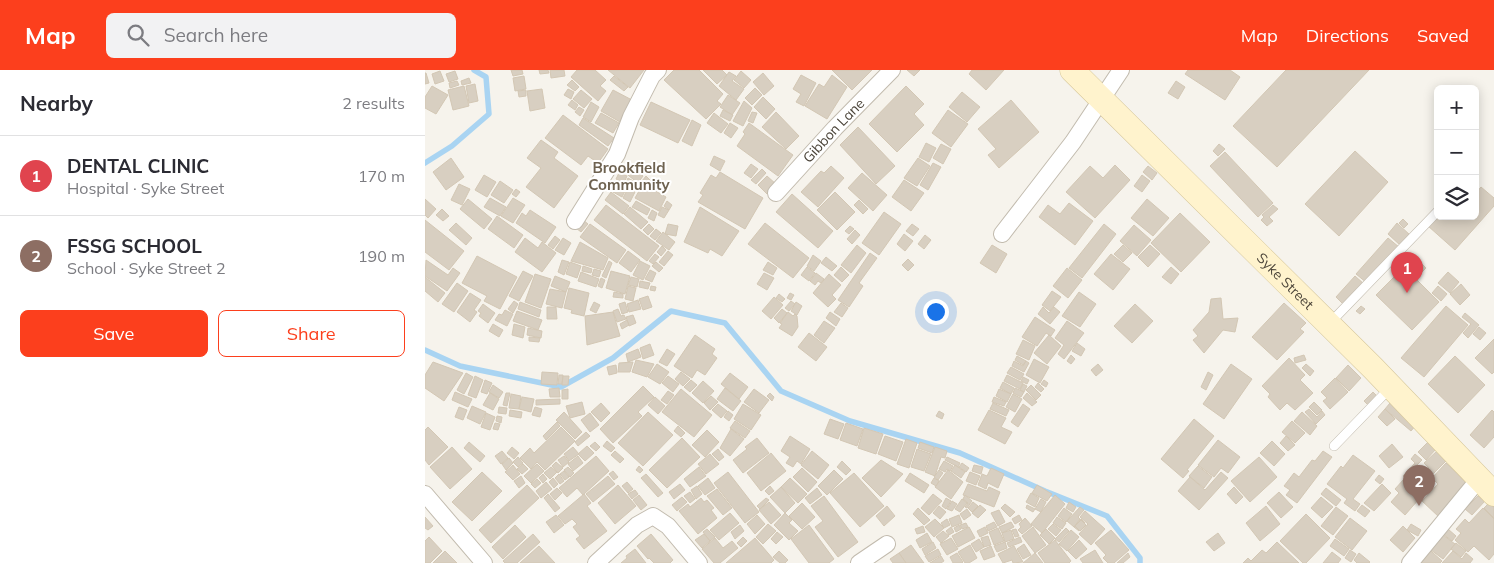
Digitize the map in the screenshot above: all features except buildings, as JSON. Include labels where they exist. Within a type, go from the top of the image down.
[{"type":"main road","name":"Syke Street","points":[[1073,70],[1391,387],[1486,487]]},
{"type":"street","points":[[575,221],[617,154],[631,117],[657,70]]},
{"type":"street","name":"Gibbon Lane","points":[[776,193],[835,128],[892,70]]},
{"type":"street","points":[[1002,234],[1073,142],[1121,70]]},
{"type":"street","points":[[1410,563],[1486,487]]},
{"type":"street","points":[[425,494],[484,563]]},
{"type":"street","points":[[596,563],[637,525],[653,516],[668,526],[699,563]]},
{"type":"street","points":[[859,563],[887,544]]},
{"type":"lane","points":[[1328,325],[1434,215]]},
{"type":"lane","points":[[1334,446],[1391,387]]},
{"type":"waterway","points":[[425,163],[452,146],[489,114],[486,77],[474,70]]},
{"type":"waterway","points":[[425,350],[460,366],[561,387],[613,358],[671,311],[725,323],[781,391],[850,421],[960,453],[1107,516],[1140,558],[1140,563]]},
{"type":"place","name":"DENTAL CLINIC","points":[[1407,293]]},
{"type":"place","name":"FSSG SCHOOL","points":[[1419,506]]},
{"type":"district","name":"Brookfield Community","points":[[629,176]]}]
